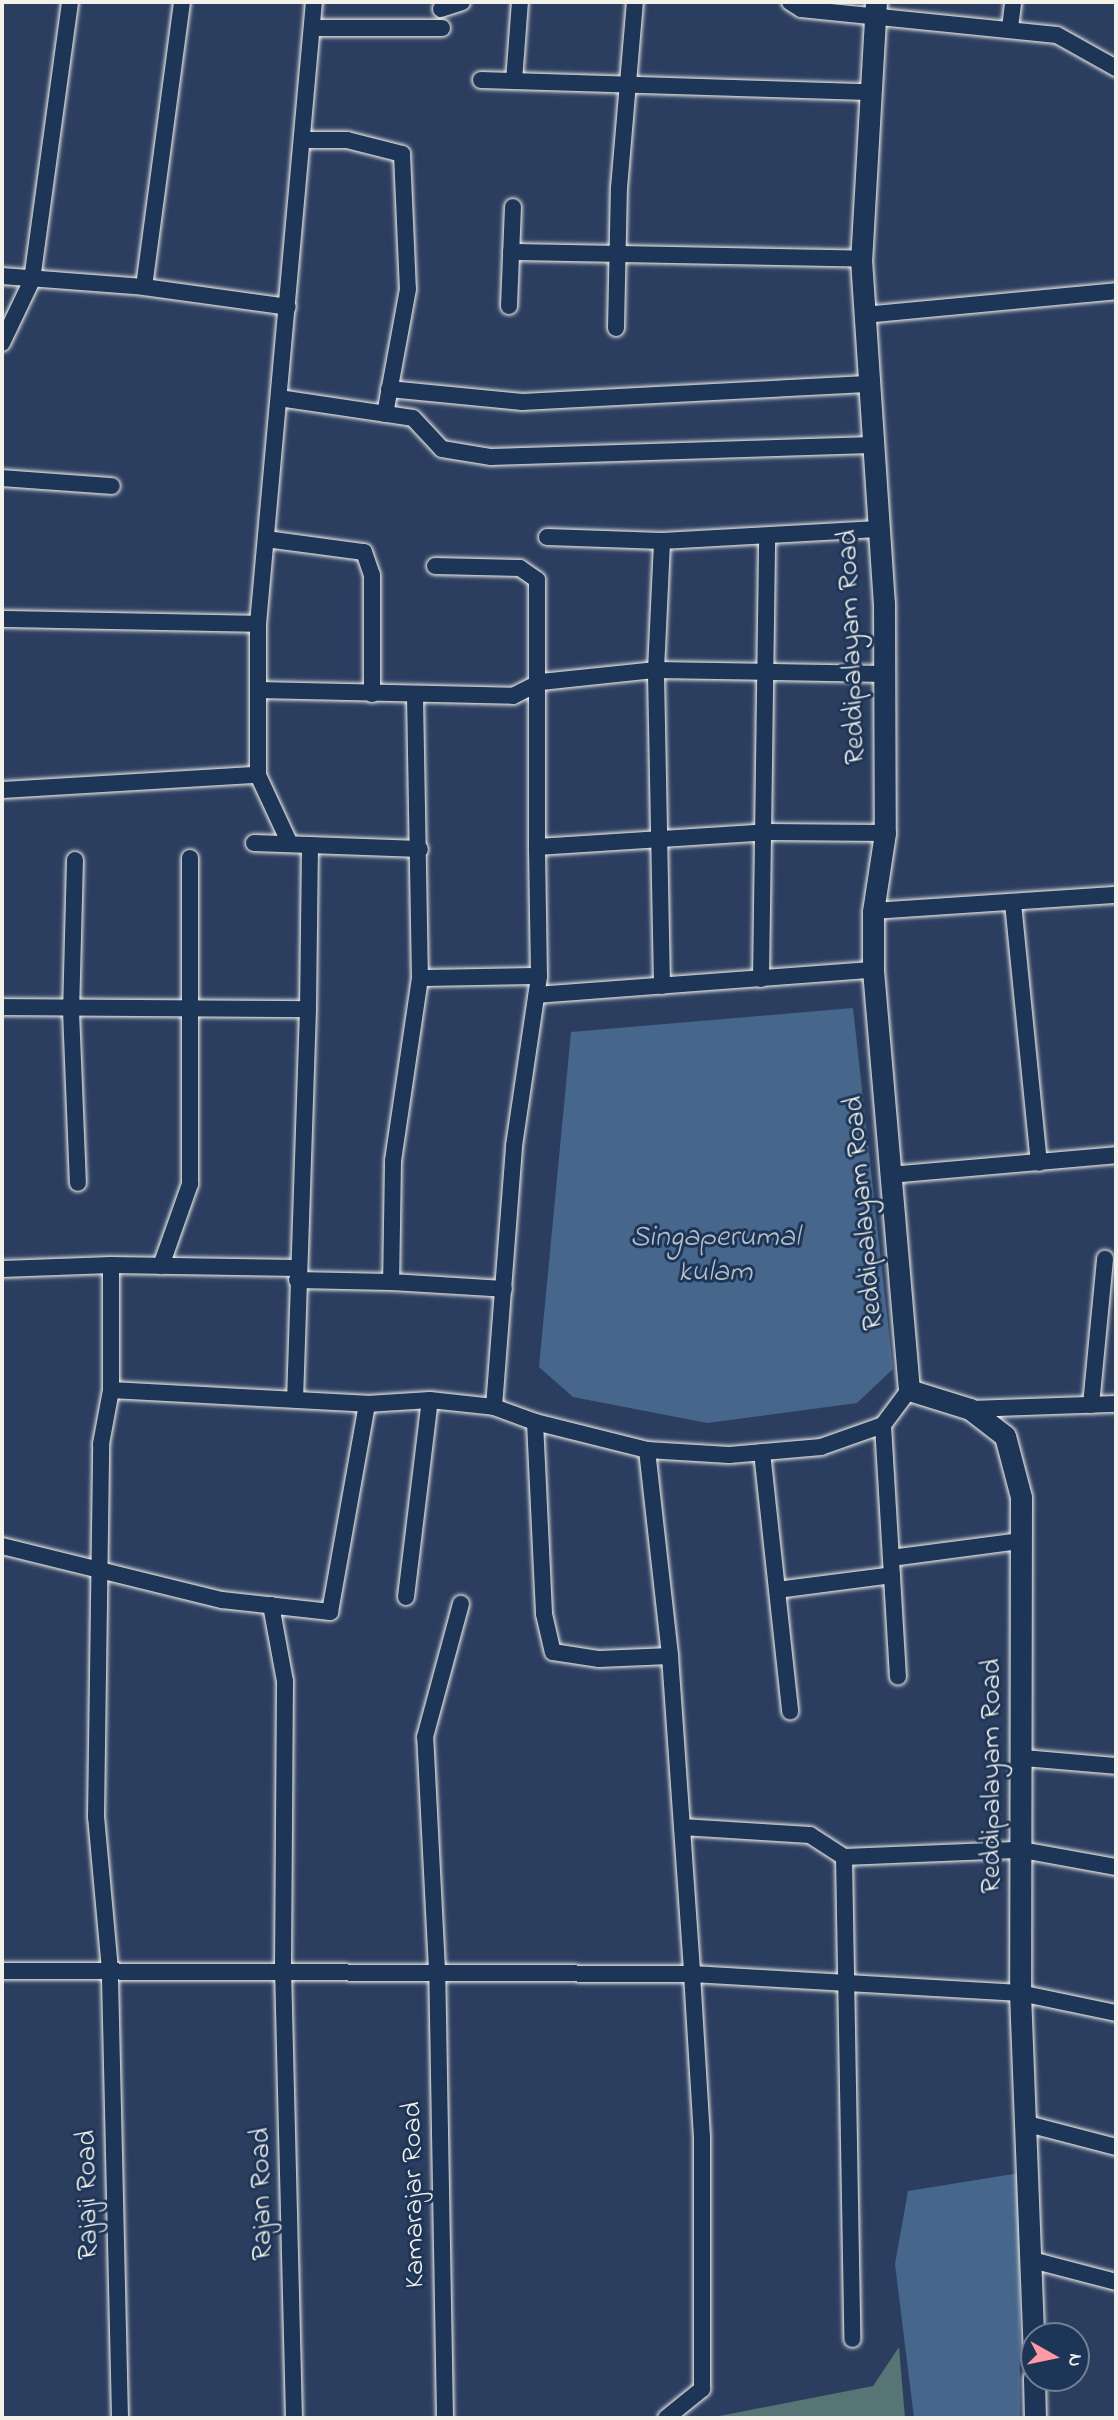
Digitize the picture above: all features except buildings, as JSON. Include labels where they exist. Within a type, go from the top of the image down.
[{"type":"main road","name":"Reddipalayam Road","points":[[874,9],[867,92],[861,259],[885,674],[885,833],[873,911],[873,970],[909,1390],[970,1409],[1005,1436],[1021,1497],[1023,1758],[1020,1993],[1033,2322]]},
{"type":"main road","points":[[1034,2392],[1035,2418]]},
{"type":"street","points":[[2,343],[32,280],[70,2]]},
{"type":"street","points":[[144,286],[182,2]]},
{"type":"street","points":[[290,844],[258,775],[258,624],[314,2]]},
{"type":"street","points":[[442,9],[462,2]]},
{"type":"street","points":[[514,81],[520,2]]},
{"type":"street","points":[[616,328],[619,188],[633,85],[635,2]]},
{"type":"street","points":[[790,2],[801,9],[874,9],[1057,35],[1116,68]]},
{"type":"street","points":[[1010,28],[1013,2]]},
{"type":"street","points":[[312,28],[442,28]]},
{"type":"street","points":[[481,80],[867,92]]},
{"type":"street","points":[[302,140],[347,140],[402,154],[408,289],[385,414]]},
{"type":"street","points":[[509,306],[513,207]]},
{"type":"street","points":[[511,252],[861,259]]},
{"type":"street","points":[[2,276],[144,286],[288,307]]},
{"type":"street","points":[[864,315],[1116,291]]},
{"type":"street","points":[[389,389],[522,402],[867,384]]},
{"type":"street","points":[[279,398],[422,422],[442,449],[491,457],[872,445]]},
{"type":"street","points":[[2,478],[113,486]]},
{"type":"street","points":[[547,537],[662,541],[878,529]]},
{"type":"street","points":[[761,978],[767,832],[767,536]]},
{"type":"street","points":[[266,539],[364,552],[372,575],[372,694]]},
{"type":"street","points":[[662,541],[656,670],[662,986]]},
{"type":"street","points":[[435,566],[534,574],[541,682],[537,847],[540,976],[514,1146],[494,1407]]},
{"type":"street","points":[[2,619],[258,624]]},
{"type":"street","points":[[258,690],[513,696],[541,682],[656,670],[885,674]]},
{"type":"street","points":[[391,1282],[393,1161],[420,978],[420,849],[415,695]]},
{"type":"street","points":[[2,790],[258,775]]},
{"type":"street","points":[[537,847],[661,842],[767,832],[885,833]]},
{"type":"street","points":[[254,843],[420,849]]},
{"type":"street","points":[[295,1397],[308,1009],[310,845]]},
{"type":"street","points":[[161,1266],[190,1184],[194,1011],[190,858]]},
{"type":"street","points":[[75,860],[71,1011],[78,1183]]},
{"type":"street","points":[[873,911],[1116,895]]},
{"type":"street","points":[[1013,903],[1039,1163]]},
{"type":"street","points":[[537,995],[873,970]]},
{"type":"street","points":[[420,978],[540,976]]},
{"type":"street","points":[[2,1007],[71,1011],[308,1009]]},
{"type":"street","points":[[889,1175],[1116,1155]]},
{"type":"street","points":[[1091,1405],[1105,1259]]},
{"type":"street","name":"Rajaji Road","points":[[111,1265],[111,1390],[100,1444],[96,1816],[110,1970],[120,2418]]},
{"type":"street","points":[[2,1269],[161,1266],[504,1289]]},
{"type":"street","points":[[111,1390],[295,1397],[367,1404],[430,1400],[494,1407],[535,1423],[648,1450],[762,1452],[821,1447],[883,1425],[909,1390]]},
{"type":"street","points":[[406,1597],[430,1400]]},
{"type":"street","points":[[2,1546],[99,1572],[271,1605],[330,1612],[367,1404]]},
{"type":"street","points":[[970,1409],[1116,1404]]},
{"type":"street","points":[[535,1423],[544,1614],[553,1652],[599,1659],[670,1656]]},
{"type":"street","points":[[883,1425],[898,1677]]},
{"type":"street","points":[[648,1450],[670,1656],[702,2137],[702,2389],[666,2418]]},
{"type":"street","points":[[762,1452],[790,1711]]},
{"type":"street","points":[[777,1590],[1021,1541]]},
{"type":"street","name":"Kamarajar Road","points":[[445,2418],[437,1970],[425,1737],[461,1604]]},
{"type":"street","name":"Rajan Road","points":[[271,1605],[285,1681],[283,1968],[294,2418]]},
{"type":"street","points":[[1023,1758],[1116,1766]]},
{"type":"street","points":[[682,1827],[810,1835],[844,1857],[1022,1850],[1116,1867]]},
{"type":"street","points":[[844,1857],[852,2339]]},
{"type":"street","points":[[2,1971],[283,1968],[692,1974],[1020,1993],[1116,2013]]},
{"type":"street","points":[[1024,2123],[1116,2147]]},
{"type":"street","points":[[1032,2260],[1116,2282]]},
{"type":"green space","points":[[899,2347],[905,2418],[709,2418],[873,2386]]},
{"type":"water","name":"Singaperumal kulam","points":[[853,1008],[893,1369],[857,1403],[707,1423],[573,1397],[539,1367],[571,1032]]},
{"type":"water","points":[[1019,2173],[1020,2418],[914,2418],[895,2264],[908,2191]]}]
